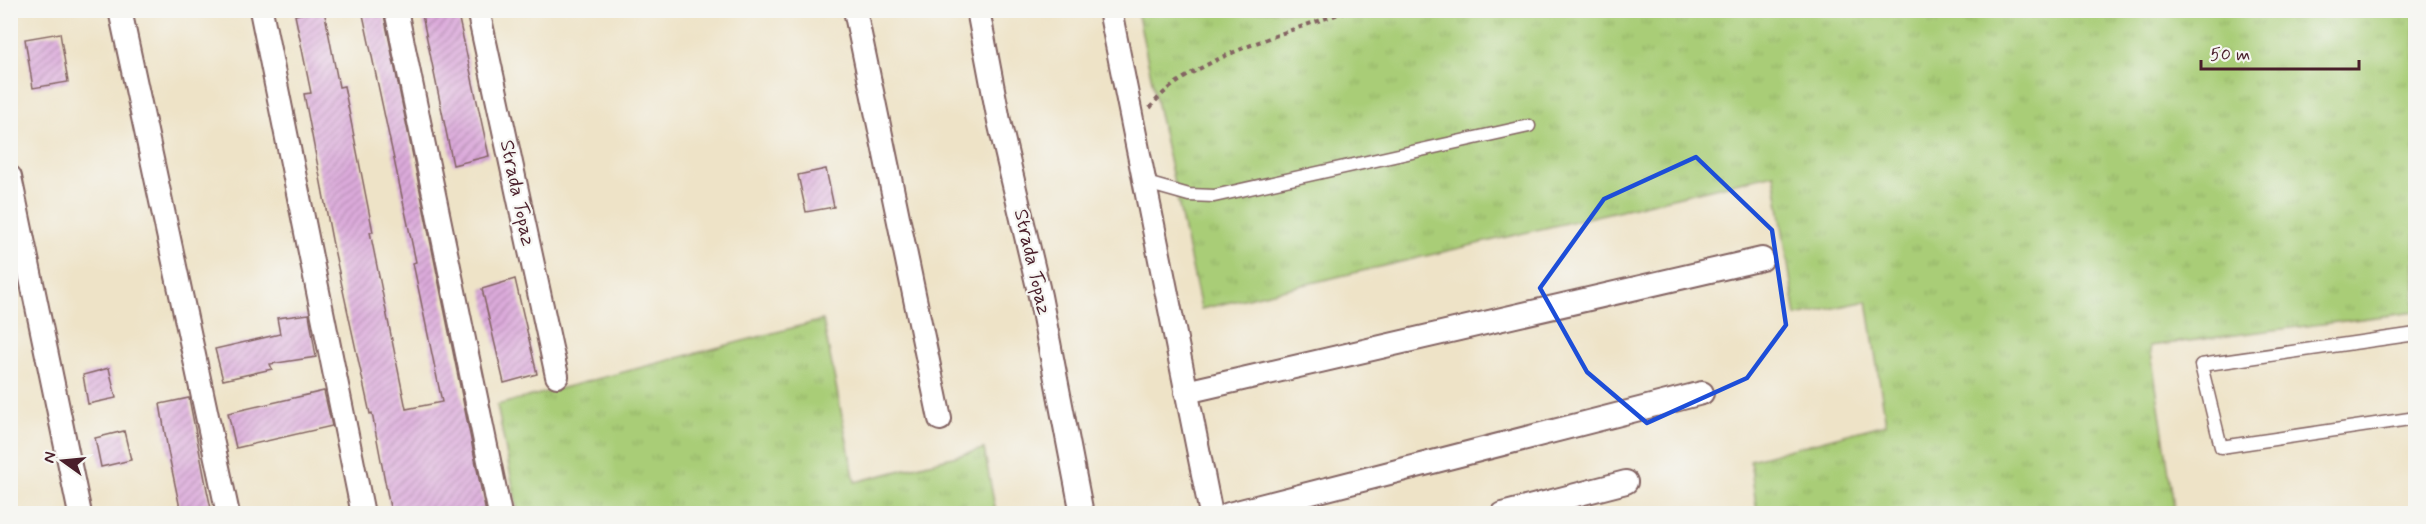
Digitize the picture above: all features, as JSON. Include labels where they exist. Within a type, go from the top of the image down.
[{"type":"street","points":[[120,10],[228,513]]},
{"type":"street","points":[[261,10],[363,513]]},
{"type":"street","points":[[396,10],[500,513]]},
{"type":"street","name":"Strada Topaz","points":[[478,10],[557,376]]},
{"type":"street","points":[[855,10],[940,419]]},
{"type":"street","name":"Strada Topaz","points":[[978,10],[999,121],[1040,296],[1082,513]]},
{"type":"street","points":[[1110,10],[1211,513]]},
{"type":"street","points":[[10,177],[80,513]]},
{"type":"street","points":[[1186,392],[1762,259]]},
{"type":"street","points":[[1229,513],[1702,393]]},
{"type":"street","points":[[1502,513],[1626,482]]},
{"type":"lane","points":[[1143,182],[1189,195],[1214,196],[1529,126]]},
{"type":"lane","points":[[2415,334],[2201,365],[2221,447],[2415,418]]},
{"type":"path","points":[[1133,133],[1153,104],[1182,78],[1252,44],[1350,10]]},
{"type":"highlighted area","points":[[1696,157],[1772,230],[1786,325],[1747,378],[1647,423],[1587,372],[1540,288],[1604,199]]},
{"type":"green space","points":[[1137,11],[2415,11],[2415,312],[2150,346],[2175,513],[1757,513],[1750,460],[1886,424],[1867,301],[1796,316],[1774,174],[1201,309]]},
{"type":"green space","points":[[823,320],[855,482],[984,449],[996,513],[518,513],[497,405]]},
{"type":"building","points":[[324,10],[339,87],[344,86],[373,232],[370,232],[406,409],[442,402],[413,263],[416,262],[362,10],[383,10],[486,513],[391,513],[372,413],[370,414],[332,240],[304,94],[311,93],[295,15]]},
{"type":"building","points":[[421,10],[457,10],[489,156],[453,165]]},
{"type":"building","points":[[60,33],[68,82],[33,88],[25,39]]},
{"type":"building","points":[[826,169],[834,207],[806,212],[798,175]]},
{"type":"building","points":[[515,279],[537,374],[504,383],[482,289]]},
{"type":"building","points":[[309,314],[316,357],[270,364],[272,369],[223,380],[215,349],[280,334],[277,318]]},
{"type":"building","points":[[109,368],[116,398],[88,404],[83,375]]},
{"type":"building","points":[[324,391],[332,426],[236,448],[228,413]]},
{"type":"building","points":[[189,398],[212,513],[181,513],[168,451],[160,404]]},
{"type":"building","points":[[124,431],[131,460],[101,467],[95,438]]}]
